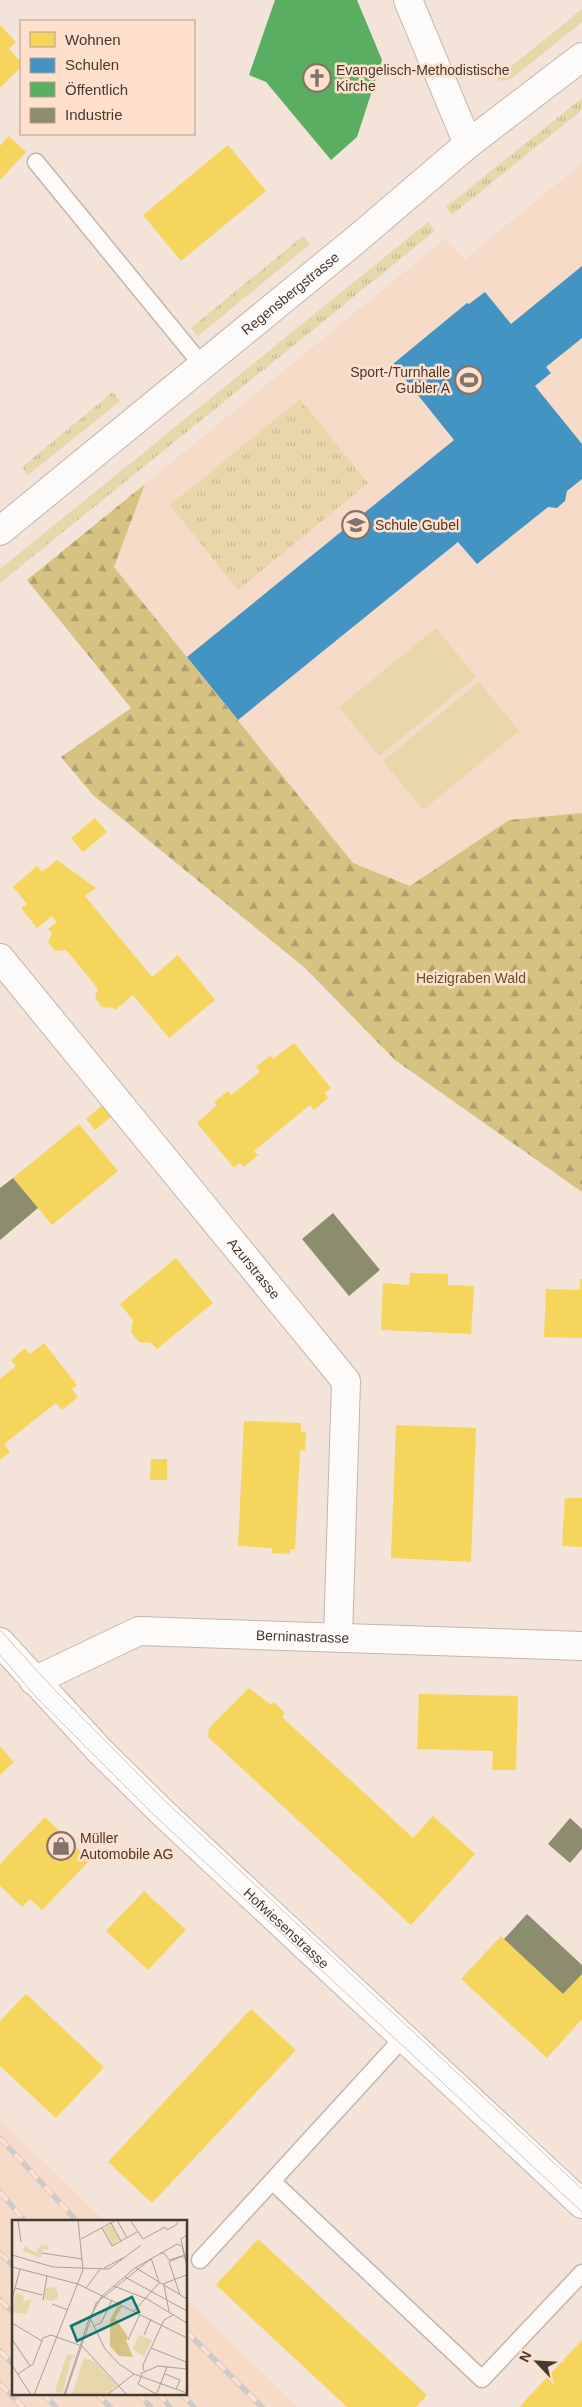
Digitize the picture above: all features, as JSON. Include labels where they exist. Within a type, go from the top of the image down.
[{"type":"street","points":[[408,0],[468,144]]},
{"type":"street","name":"Regensbergstrasse","points":[[0,531],[468,144],[582,57]]},
{"type":"street","name":"Azurstrasse","points":[[0,958],[346,1381],[338,1637]]},
{"type":"street","name":"Berninastrasse","points":[[34,1680],[139,1631],[582,1646]]},
{"type":"street","name":"Hofwiesenstrasse","points":[[0,1642],[119,1770],[582,2204]]},
{"type":"lane","points":[[36,162],[202,365]]},
{"type":"lane","points":[[200,2260],[403,2038]]},
{"type":"lane","points":[[272,2181],[482,2379],[582,2273]]},
{"type":"shaded area","name":"Schule Gubel","points":[[582,163],[582,830],[509,820],[410,886],[353,863],[114,567],[145,484],[446,238],[464,260]]},
{"type":"shaded area","points":[[0,2120],[104,2220],[12,2220],[12,2394],[188,2394],[188,2301],[298,2407],[0,2407]]},
{"type":"green space","points":[[582,9],[582,22],[511,79],[500,81],[497,78]]},
{"type":"green space","points":[[582,98],[582,110],[452,215],[446,207]]},
{"type":"green space","points":[[428,222],[435,231],[0,583],[0,569]]},
{"type":"green space","points":[[303,236],[310,244],[198,336],[191,328]]},
{"type":"green space","points":[[113,392],[120,401],[28,475],[22,467]]},
{"type":"green space","points":[[300,399],[368,483],[238,590],[170,505]]},
{"type":"green space","name":"Heizigraben Wald","points":[[145,484],[114,567],[353,863],[410,886],[509,820],[582,813],[582,1192],[395,1060],[305,968],[93,795],[61,757],[131,708],[27,580]]},
{"type":"green space","points":[[436,628],[476,677],[379,756],[339,707]]},
{"type":"green space","points":[[479,682],[519,731],[423,810],[383,761]]},
{"type":"building: Wohnen","points":[[0,25],[16,42],[9,49],[20,61],[20,68],[0,88]]},
{"type":"building: Wohnen","points":[[9,136],[26,152],[0,180],[0,146]]},
{"type":"building: Wohnen","points":[[228,145],[266,191],[181,261],[143,215]]},
{"type":"building: Wohnen","points":[[95,818],[107,832],[83,852],[71,838]]},
{"type":"building: Wohnen","points":[[57,860],[96,888],[85,896],[152,977],[178,955],[215,1000],[169,1038],[133,995],[115,1010],[102,1007],[95,998],[98,989],[83,970],[66,950],[55,951],[48,942],[52,933],[48,929],[57,922],[52,916],[37,928],[21,908],[27,904],[13,887],[37,866],[42,872]]},
{"type":"building: Wohnen","points":[[294,1043],[331,1088],[325,1093],[328,1098],[314,1110],[310,1105],[254,1151],[258,1155],[244,1167],[240,1163],[234,1168],[197,1123],[217,1105],[214,1102],[228,1091],[231,1095],[260,1072],[256,1067],[270,1056],[273,1059]]},
{"type":"building: Wohnen","points":[[104,1104],[113,1115],[95,1130],[86,1119]]},
{"type":"building: Wohnen","points":[[79,1124],[118,1171],[52,1225],[13,1178]]},
{"type":"building: Wohnen","points":[[176,1258],[213,1303],[157,1349],[151,1343],[139,1342],[131,1332],[133,1320],[120,1304]]},
{"type":"building: Wohnen","points":[[410,1273],[448,1274],[448,1285],[474,1286],[471,1334],[381,1330],[383,1283],[409,1285]]},
{"type":"building: Wohnen","points":[[580,1279],[582,1279],[582,1338],[544,1337],[546,1289],[580,1290]]},
{"type":"building: Wohnen","points":[[44,1343],[77,1385],[72,1389],[78,1397],[62,1410],[56,1403],[4,1444],[10,1452],[0,1460],[0,1379],[16,1366],[11,1360],[25,1348],[30,1354]]},
{"type":"building: Wohnen","points":[[244,1421],[301,1423],[301,1432],[306,1432],[305,1451],[300,1450],[295,1549],[290,1549],[290,1554],[272,1553],[272,1548],[238,1546]]},
{"type":"building: Wohnen","points":[[396,1425],[476,1428],[471,1562],[391,1558]]},
{"type":"building: Wohnen","points":[[151,1459],[167,1459],[167,1480],[150,1480]]},
{"type":"building: Wohnen","points":[[565,1498],[582,1498],[582,1547],[562,1546]]},
{"type":"building: Wohnen","points":[[249,1688],[271,1705],[274,1702],[285,1713],[282,1717],[413,1838],[433,1816],[475,1854],[411,1925],[208,1737],[209,1728]]},
{"type":"building: Wohnen","points":[[419,1694],[518,1696],[516,1770],[492,1770],[493,1751],[417,1749]]},
{"type":"building: Wohnen","points":[[0,1746],[14,1762],[0,1775]]},
{"type":"building: Wohnen","points":[[45,1817],[90,1860],[42,1910],[30,1899],[22,1907],[0,1886],[0,1864]]},
{"type":"building: Wohnen","points":[[144,1891],[186,1930],[148,1970],[106,1931]]},
{"type":"building: Wohnen","points":[[501,1936],[563,1994],[582,1974],[582,2019],[547,2058],[461,1979]]},
{"type":"building: Wohnen","points":[[26,1994],[104,2067],[56,2118],[0,2066],[0,2021]]},
{"type":"building: Wohnen","points":[[251,2009],[296,2050],[152,2203],[108,2162]]},
{"type":"building: Wohnen","points":[[258,2239],[427,2395],[416,2407],[347,2407],[216,2285]]},
{"type":"building: Wohnen","points":[[582,2340],[582,2407],[520,2407],[521,2405]]},
{"type":"building: Schulen","points":[[582,266],[582,338],[546,367],[551,373],[535,386],[582,444],[582,479],[567,491],[565,501],[557,508],[548,507],[477,564],[458,542],[238,720],[187,657],[454,440],[393,364],[467,303],[469,304],[485,292],[511,324]]},
{"type":"building: Öffentlich","name":"Evangelisch-Methodistische Kirche","points":[[275,0],[357,0],[382,60],[357,137],[331,160],[266,82],[249,75]]},
{"type":"building: Industrie","points":[[13,1178],[38,1208],[0,1240],[0,1188]]},
{"type":"building: Industrie","points":[[333,1213],[380,1270],[349,1296],[302,1239]]},
{"type":"building: Industrie","points":[[570,1818],[582,1829],[582,1849],[570,1863],[548,1844]]},
{"type":"building: Industrie","points":[[527,1914],[582,1965],[582,1974],[563,1994],[504,1939]]},
{"type":"tram line","points":[[0,1630],[51,1686],[165,1801],[582,2189]]},
{"type":"tram line","points":[[0,1655],[36,1697],[154,1815],[582,2212]]},
{"type":"railway","points":[[0,2138],[76,2220]]},
{"type":"railway","points":[[0,2192],[24,2220]]},
{"type":"railway","points":[[0,2253],[12,2265]]},
{"type":"railway","points":[[0,2300],[12,2311]]},
{"type":"railway","points":[[188,2333],[262,2407]]},
{"type":"railway","points":[[0,2351],[12,2363]]},
{"type":"railway","points":[[0,2384],[23,2407]]},
{"type":"railway","points":[[43,2394],[56,2407]]},
{"type":"railway","points":[[97,2394],[110,2407]]},
{"type":"railway","points":[[138,2394],[151,2407]]},
{"type":"railway","points":[[159,2394],[170,2407]]},
{"type":"railway","points":[[182,2394],[194,2407]]},
{"type":"place","name":"Evangelisch-Methodistische Kirche","points":[[317,78]]},
{"type":"place","name":"Sport-/Turnhalle Gubler A","points":[[469,380]]},
{"type":"place","name":"Schule Gubel","points":[[356,525]]},
{"type":"place","name":"Müller Automobile AG","points":[[61,1846]]}]
